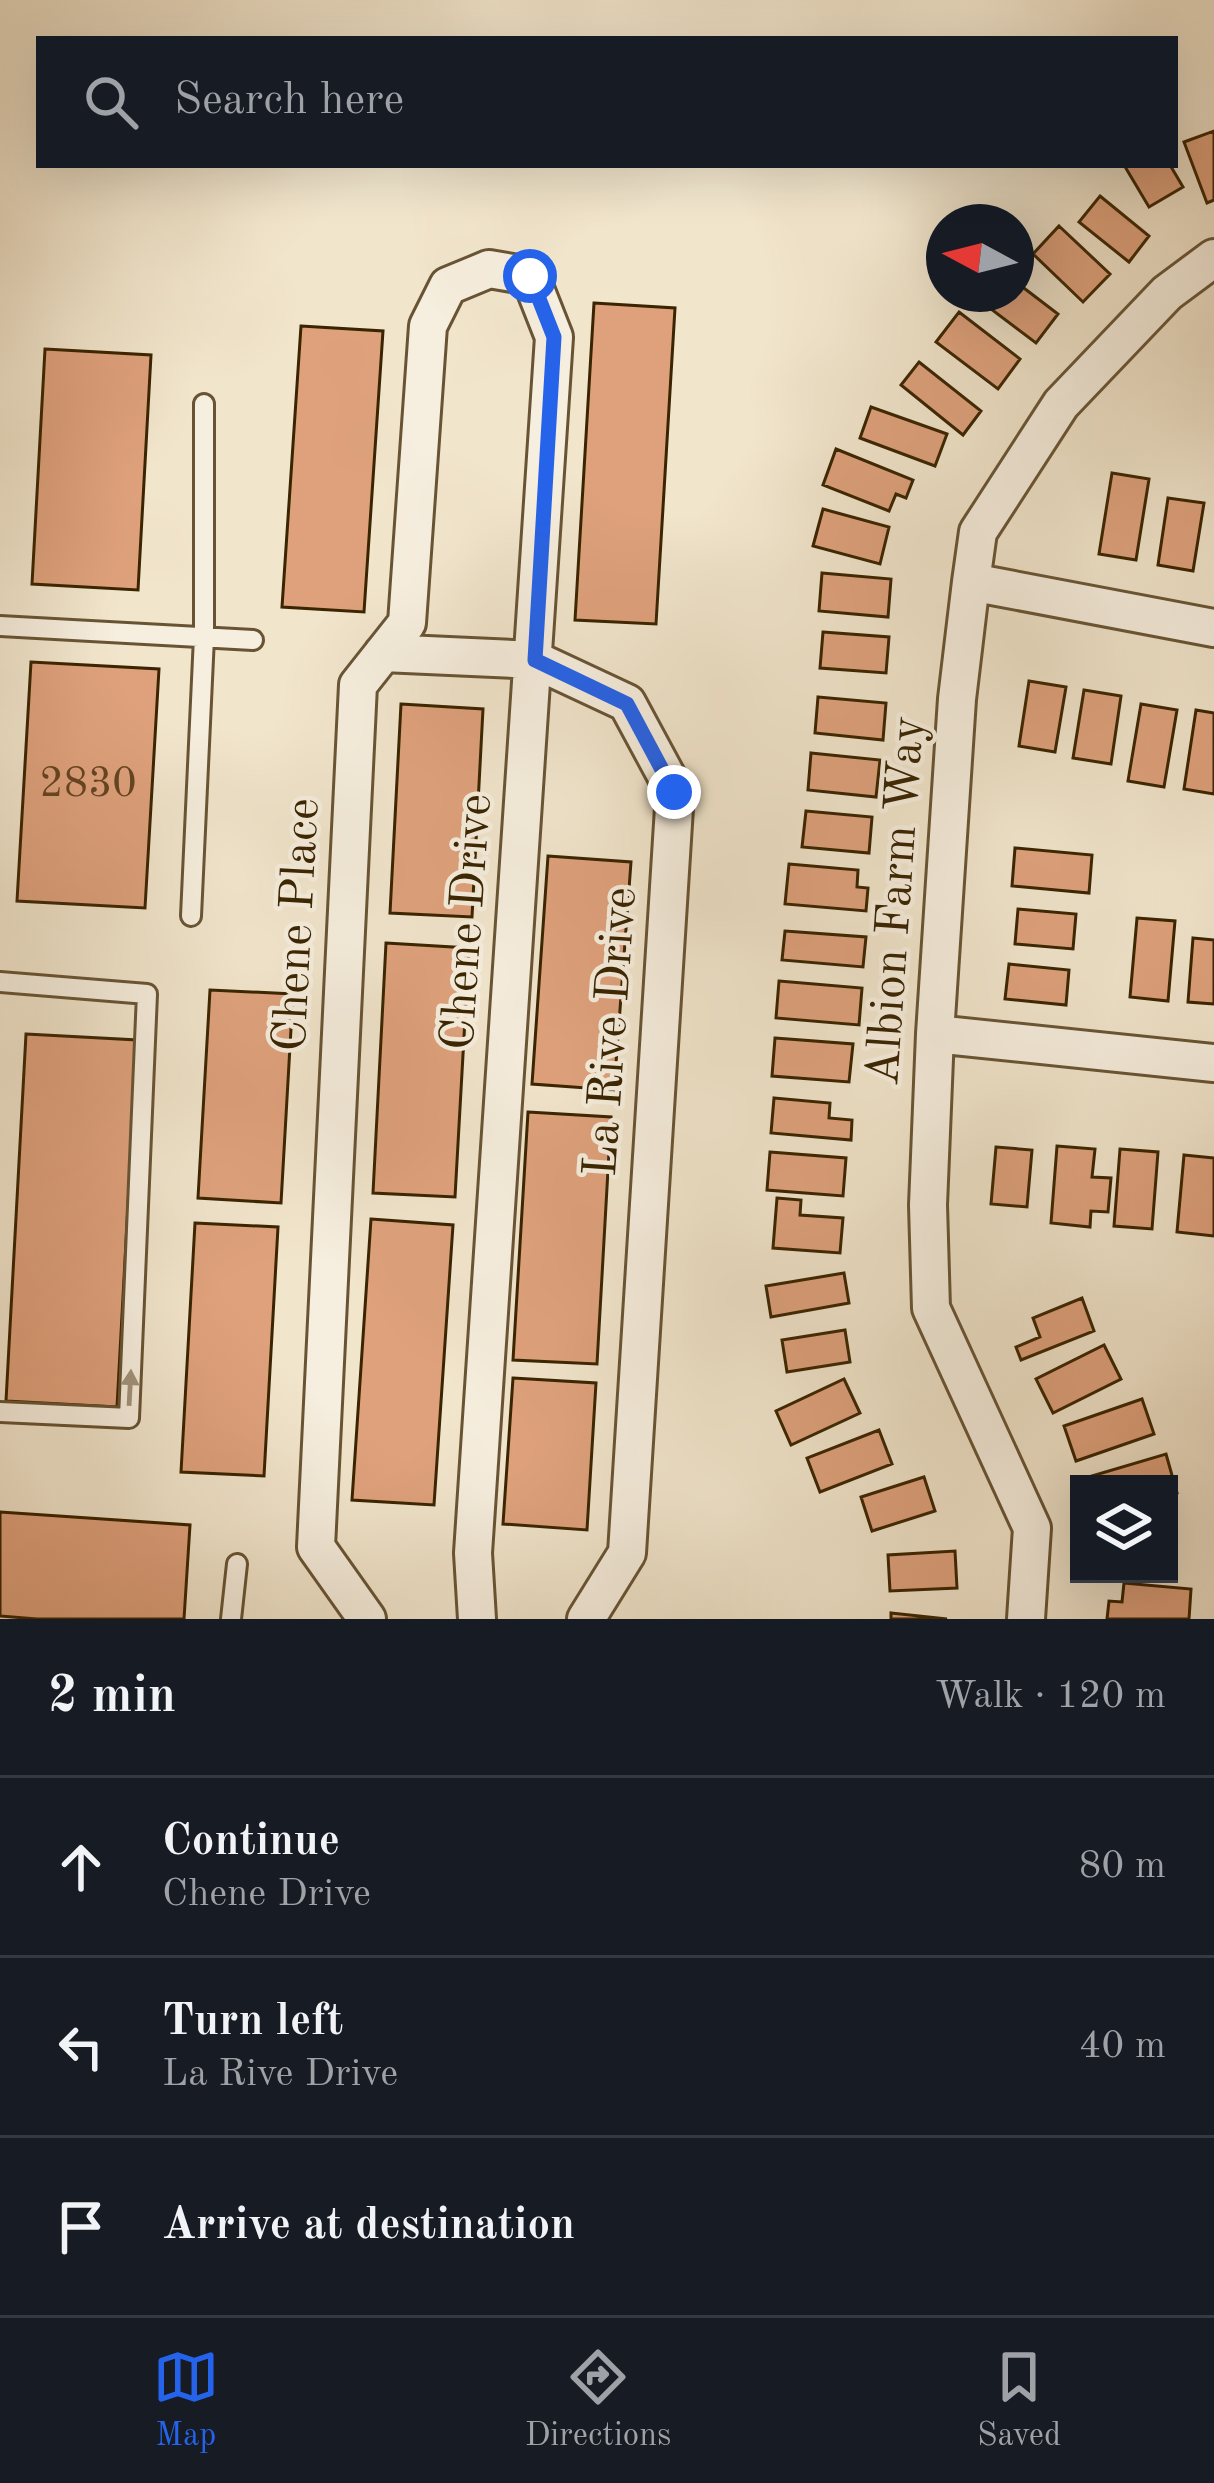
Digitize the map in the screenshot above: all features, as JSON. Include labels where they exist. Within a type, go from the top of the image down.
[{"type":"street","name":"Albion Farm Way","points":[[1026,1619],[1032,1528],[931,1308],[928,1205],[935,1034],[956,721],[971,581],[978,532],[1061,404],[1167,292],[1214,258]]},
{"type":"street","name":"Chene Place","points":[[367,1619],[316,1546],[358,685],[407,623],[428,326],[448,286],[489,269]]},
{"type":"street","name":"Chene Drive","points":[[477,1619],[473,1552],[554,337],[530,276],[489,269]]},
{"type":"street","points":[[971,581],[1214,628]]},
{"type":"street","name":"La Rive Drive","points":[[383,653],[535,660],[627,704],[674,792],[628,1553],[586,1619]]},
{"type":"street","points":[[935,1034],[1214,1063]]},
{"type":"lane","points":[[191,916],[204,637],[204,404]]},
{"type":"lane","points":[[0,626],[253,640]]},
{"type":"lane","points":[[0,982],[147,994],[129,1418],[0,1412]]},
{"type":"lane","points":[[231,1619],[237,1564]]},
{"type":"building","points":[[1214,131],[1214,200],[1207,203],[1184,142]]},
{"type":"building","points":[[1126,168],[1172,168],[1183,187],[1149,207]]},
{"type":"building","points":[[1100,196],[1149,236],[1129,262],[1079,222]]},
{"type":"building","points":[[1059,226],[1110,274],[1083,302],[1034,253]]},
{"type":"building","points":[[1034,296],[1058,314],[1036,343],[995,312],[1034,312]]},
{"type":"building","points":[[594,303],[675,308],[656,624],[575,620]]},
{"type":"building","points":[[959,312],[1020,359],[998,389],[936,342]]},
{"type":"building","points":[[301,326],[383,331],[364,612],[282,607]]},
{"type":"building","points":[[45,349],[151,355],[138,590],[32,584]]},
{"type":"building","points":[[919,362],[981,411],[963,435],[901,385]]},
{"type":"building","points":[[871,407],[947,434],[935,466],[860,438]]},
{"type":"building","points":[[836,449],[913,480],[906,498],[896,494],[889,511],[823,485]]},
{"type":"building","points":[[1112,473],[1149,479],[1136,560],[1099,554]]},
{"type":"building","points":[[1168,498],[1204,503],[1193,571],[1158,565]]},
{"type":"building","points":[[823,509],[889,527],[880,564],[813,546]]},
{"type":"building","points":[[822,573],[891,579],[888,617],[819,611]]},
{"type":"building","points":[[823,632],[889,637],[886,673],[820,668]]},
{"type":"building","points":[[31,662],[159,669],[145,908],[17,901]]},
{"type":"building","points":[[1029,681],[1066,687],[1055,752],[1019,746]]},
{"type":"building","points":[[1084,690],[1121,696],[1111,764],[1073,758]]},
{"type":"building","points":[[818,697],[886,703],[883,740],[815,733]]},
{"type":"building","points":[[401,704],[483,709],[472,917],[390,913]]},
{"type":"building","points":[[1141,704],[1177,710],[1164,787],[1128,781]]},
{"type":"building","points":[[1196,710],[1214,713],[1214,794],[1184,789]]},
{"type":"building","points":[[811,753],[880,760],[876,797],[808,790]]},
{"type":"building","points":[[806,811],[872,817],[869,853],[802,847]]},
{"type":"building","points":[[1015,848],[1092,855],[1089,893],[1012,886]]},
{"type":"building","points":[[548,856],[631,862],[614,1090],[532,1084]]},
{"type":"building","points":[[789,864],[858,870],[857,887],[868,888],[866,911],[785,904]]},
{"type":"building","points":[[1018,909],[1076,914],[1073,949],[1015,944]]},
{"type":"building","points":[[1137,918],[1175,921],[1168,1001],[1130,997]]},
{"type":"building","points":[[785,931],[866,937],[863,967],[782,960]]},
{"type":"building","points":[[1193,938],[1214,940],[1214,1004],[1188,1002]]},
{"type":"building","points":[[386,943],[469,948],[455,1197],[373,1193]]},
{"type":"building","points":[[1009,964],[1069,970],[1066,1005],[1005,999]]},
{"type":"building","points":[[779,981],[862,988],[859,1025],[776,1018]]},
{"type":"building","points":[[210,990],[293,994],[281,1203],[198,1198]]},
{"type":"building","points":[[26,1034],[137,1040],[117,1407],[6,1401]]},
{"type":"building","points":[[775,1038],[853,1044],[849,1082],[772,1076]]},
{"type":"building","points":[[774,1098],[830,1103],[829,1118],[852,1120],[851,1140],[771,1133]]},
{"type":"building","points":[[528,1112],[611,1117],[597,1364],[513,1360]]},
{"type":"building","points":[[1057,1146],[1095,1149],[1092,1177],[1111,1178],[1108,1212],[1091,1211],[1090,1227],[1051,1223]]},
{"type":"building","points":[[996,1147],[1032,1150],[1027,1207],[991,1204]]},
{"type":"building","points":[[1120,1149],[1158,1152],[1152,1229],[1114,1226]]},
{"type":"building","points":[[770,1152],[846,1158],[843,1196],[767,1190]]},
{"type":"building","points":[[1184,1155],[1214,1158],[1214,1236],[1177,1232]]},
{"type":"building","points":[[777,1198],[801,1200],[800,1215],[843,1218],[840,1253],[773,1248]]},
{"type":"building","points":[[371,1219],[453,1225],[434,1505],[352,1500]]},
{"type":"building","points":[[195,1223],[278,1227],[264,1476],[181,1472]]},
{"type":"building","points":[[844,1273],[849,1303],[771,1317],[766,1286]]},
{"type":"building","points":[[1082,1298],[1094,1331],[1021,1360],[1016,1347],[1040,1337],[1033,1318]]},
{"type":"building","points":[[845,1330],[850,1362],[787,1372],[782,1340]]},
{"type":"building","points":[[1104,1345],[1121,1379],[1053,1413],[1036,1379]]},
{"type":"building","points":[[513,1378],[596,1383],[587,1530],[503,1524]]},
{"type":"building","points":[[844,1379],[860,1413],[791,1445],[776,1411]]},
{"type":"building","points":[[1142,1399],[1154,1434],[1076,1461],[1064,1426]]},
{"type":"building","points":[[879,1430],[892,1464],[820,1492],[807,1458]]},
{"type":"building","points":[[1166,1454],[1172,1475],[1095,1475]]},
{"type":"building","points":[[924,1477],[935,1511],[872,1531],[861,1497]]},
{"type":"building","points":[[0,1512],[190,1525],[184,1619],[0,1616]]},
{"type":"building","points":[[955,1551],[957,1588],[890,1591],[888,1555]]},
{"type":"building","points":[[1124,1583],[1191,1589],[1189,1619],[1107,1619],[1109,1601],[1122,1602]]},
{"type":"building","points":[[891,1613],[947,1619],[891,1619]]},
{"type":"route","points":[[530,276],[554,337],[535,660],[627,704],[674,792]]}]
